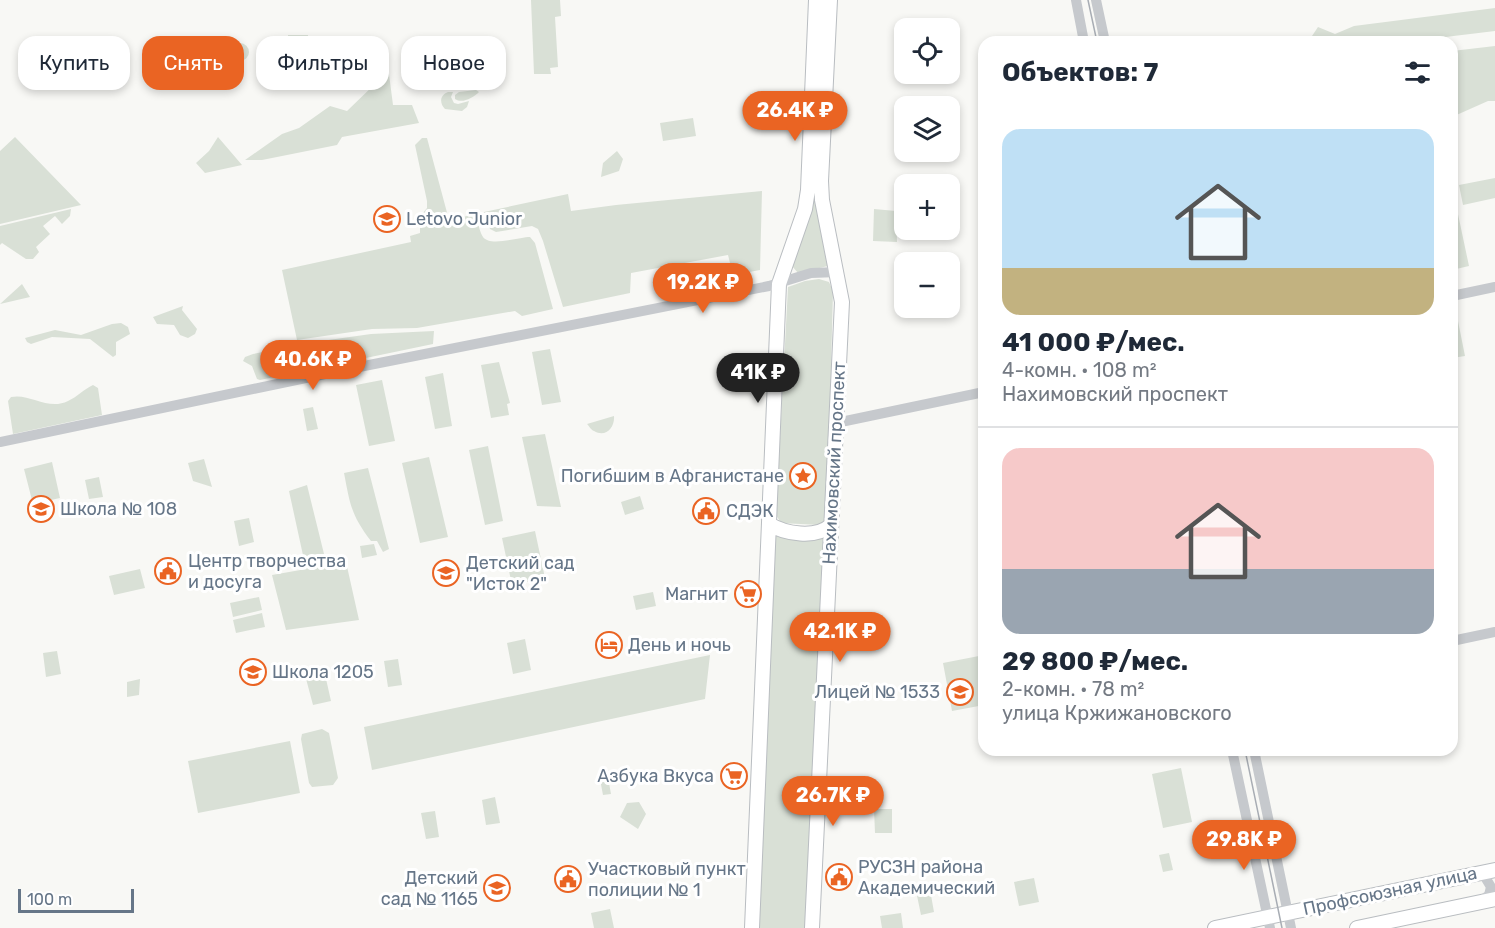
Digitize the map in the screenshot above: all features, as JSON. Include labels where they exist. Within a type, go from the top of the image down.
[{"type":"main road","points":[[752,928],[779,284],[805,209],[808,190],[816,0]]},
{"type":"main road","name":"Нахимовский проспект","points":[[812,928],[842,302],[838,272],[822,200],[821,181],[830,0]]},
{"type":"main road","points":[[769,524],[785,531],[800,533],[822,531],[831,525]]},
{"type":"main road","name":"Профсоюзная улица","points":[[1215,928],[1269,922],[1288,913],[1495,870]]},
{"type":"main road","name":"Профсоюзная улица","points":[[1357,928],[1495,899]]},
{"type":"street","points":[[1076,0],[1083,36]]},
{"type":"street","points":[[1096,0],[1104,36]]},
{"type":"street","points":[[0,442],[349,369],[779,284],[811,273],[838,272]]},
{"type":"street","points":[[1458,295],[1495,287]]},
{"type":"street","points":[[836,423],[978,393]]},
{"type":"street","points":[[1458,639],[1495,632]]},
{"type":"street","points":[[1233,756],[1269,922]]},
{"type":"street","points":[[1255,756],[1291,928]]},
{"type":"street","points":[[1474,874],[1485,877],[1490,883],[1489,895],[1480,902]]},
{"type":"shaded area","points":[[531,0],[560,0],[561,16],[555,17],[558,67],[550,68],[551,74],[534,74]]},
{"type":"shaded area","points":[[1495,8],[1495,31],[1454,36],[1312,36],[1318,27],[1335,34],[1354,26]]},
{"type":"shaded area","points":[[244,45],[248,49],[248,55],[244,59]]},
{"type":"shaded area","points":[[1495,46],[1495,101],[1488,101],[1458,114],[1458,50]]},
{"type":"shaded area","points":[[389,74],[393,105],[412,105],[419,123],[342,137],[337,145],[262,160],[245,160],[282,134],[299,128],[330,106],[347,111],[369,90],[389,90]]},
{"type":"shaded area","points":[[476,90],[479,92],[461,101],[455,99],[455,95],[459,92]]},
{"type":"shaded area","points":[[448,92],[453,92],[451,97],[454,103],[469,101],[467,107],[462,111],[445,109],[441,99]]},
{"type":"shaded area","points":[[693,118],[696,136],[663,141],[660,123]]},
{"type":"shaded area","points":[[15,137],[81,205],[0,224],[0,151]]},
{"type":"shaded area","points":[[218,137],[242,165],[205,173],[196,163],[209,151]]},
{"type":"shaded area","points":[[422,138],[427,138],[449,220],[476,214],[483,237],[487,240],[505,241],[530,237],[535,243],[553,309],[522,316],[515,311],[417,328],[372,329],[297,340],[282,270],[411,242],[410,236],[420,233],[420,223],[417,220],[427,208],[415,145]]},
{"type":"shaded area","points":[[617,151],[623,159],[619,171],[601,177],[603,163]]},
{"type":"shaded area","points":[[1495,178],[1495,198],[1463,205],[1459,185]]},
{"type":"shaded area","points":[[815,190],[828,266],[798,273],[792,266]]},
{"type":"shaded area","points":[[762,191],[760,270],[733,275],[728,255],[631,273],[630,293],[563,307],[538,229],[532,226],[496,232],[490,229],[484,212],[568,194],[571,211]]},
{"type":"shaded area","points":[[71,209],[70,216],[62,224],[55,216],[43,226],[50,234],[36,247],[39,252],[33,259],[26,259],[2,243],[0,245],[0,226]]},
{"type":"shaded area","points":[[874,209],[894,211],[894,240],[897,242],[873,241]]},
{"type":"shaded area","points":[[1458,214],[1469,266],[1458,269]]},
{"type":"shaded area","points":[[819,279],[829,282],[833,291],[827,518],[820,525],[781,523],[776,515],[788,287]]},
{"type":"shaded area","points":[[22,284],[30,297],[0,304]]},
{"type":"shaded area","points":[[183,306],[182,310],[197,329],[195,334],[188,338],[180,335],[174,325],[157,324],[153,317]]},
{"type":"shaded area","points":[[1458,321],[1465,356],[1458,357]]},
{"type":"shaded area","points":[[121,323],[128,327],[130,334],[116,342],[116,355],[113,357],[90,339],[52,337],[31,344],[25,338],[55,330],[81,335]]},
{"type":"shaded area","points":[[434,331],[433,344],[260,380],[257,379],[252,366],[243,361],[245,357],[253,354],[307,343],[371,334]]},
{"type":"shaded area","points":[[550,349],[561,402],[542,405],[532,352]]},
{"type":"shaded area","points":[[499,362],[510,403],[507,404],[509,415],[491,418],[481,365]]},
{"type":"shaded area","points":[[443,373],[452,426],[435,429],[425,377]]},
{"type":"shaded area","points":[[382,380],[395,441],[369,446],[356,385]]},
{"type":"shaded area","points":[[93,385],[98,388],[102,415],[13,434],[8,401],[11,397],[18,396],[61,404]]},
{"type":"shaded area","points":[[313,407],[318,429],[307,431],[303,409]]},
{"type":"shaded area","points":[[614,416],[611,427],[606,432],[598,433],[587,424]]},
{"type":"shaded area","points":[[545,434],[561,507],[537,506],[522,437]]},
{"type":"shaded area","points":[[488,446],[503,521],[485,525],[469,450]]},
{"type":"shaded area","points":[[429,457],[448,537],[420,543],[402,463]]},
{"type":"shaded area","points":[[204,459],[212,487],[193,481],[188,463]]},
{"type":"shaded area","points":[[52,462],[60,498],[33,504],[24,469]]},
{"type":"shaded area","points":[[368,468],[389,549],[383,552],[377,541],[371,541],[364,532],[355,516],[344,473]]},
{"type":"shaded area","points":[[99,477],[103,497],[89,499],[85,480]]},
{"type":"shaded area","points":[[307,485],[327,566],[346,562],[359,620],[286,630],[272,575],[306,569],[289,491]]},
{"type":"shaded area","points":[[640,496],[644,509],[625,515],[621,502]]},
{"type":"shaded area","points":[[249,518],[254,542],[239,546],[234,521]]},
{"type":"shaded area","points":[[535,531],[545,578],[512,585],[502,538]]},
{"type":"shaded area","points":[[774,536],[825,538],[807,928],[759,928]]},
{"type":"shaded area","points":[[374,544],[377,555],[362,558],[360,546]]},
{"type":"shaded area","points":[[140,569],[145,588],[114,595],[109,576]]},
{"type":"shaded area","points":[[653,592],[656,606],[636,610],[633,596]]},
{"type":"shaded area","points":[[259,597],[262,610],[233,617],[230,603]]},
{"type":"shaded area","points":[[262,613],[265,627],[236,633],[233,620]]},
{"type":"shaded area","points":[[525,639],[531,670],[513,674],[507,643]]},
{"type":"shaded area","points":[[57,651],[61,674],[46,677],[43,653]]},
{"type":"shaded area","points":[[710,655],[705,699],[372,770],[364,727]]},
{"type":"shaded area","points":[[978,656],[978,706],[952,711],[943,663]]},
{"type":"shaded area","points":[[398,659],[402,685],[388,687],[384,661]]},
{"type":"shaded area","points":[[324,670],[331,701],[313,705],[305,675]]},
{"type":"shaded area","points":[[140,679],[139,695],[127,697],[127,682]]},
{"type":"shaded area","points":[[322,729],[329,733],[338,778],[333,785],[312,787],[309,783],[301,739],[302,734]]},
{"type":"shaded area","points":[[290,741],[300,793],[198,813],[188,761]]},
{"type":"shaded area","points":[[1181,768],[1192,822],[1163,828],[1152,774]]},
{"type":"shaded area","points":[[607,772],[611,794],[603,795],[599,774]]},
{"type":"shaded area","points":[[495,797],[500,823],[486,825],[482,800]]},
{"type":"shaded area","points":[[639,802],[646,814],[638,829],[620,817],[627,803]]},
{"type":"shaded area","points":[[874,809],[892,809],[892,833],[875,833]]},
{"type":"shaded area","points":[[435,811],[439,837],[426,839],[421,813]]},
{"type":"shaded area","points":[[1169,853],[1173,870],[1163,872],[1159,855]]},
{"type":"shaded area","points":[[1034,878],[1039,902],[1019,906],[1014,882]]},
{"type":"shaded area","points":[[929,884],[934,912],[921,915],[915,886]]},
{"type":"shaded area","points":[[610,909],[614,928],[594,928],[591,913]]},
{"type":"shaded area","points":[[901,913],[903,928],[882,928],[880,916]]},
{"type":"tram line","points":[[1088,0],[1096,36]]},
{"type":"tram line","points":[[1246,756],[1282,928]]},
{"type":"place","name":"Letovo Junior","points":[[387,219]]},
{"type":"place","name":"Погибшим в Афганистане","points":[[803,476]]},
{"type":"place","name":"Школа № 108","points":[[41,509]]},
{"type":"place","name":"СДЭК","points":[[706,511]]},
{"type":"place","name":"Центр творчества и досуга","points":[[168,571]]},
{"type":"place","name":"Детский сад \"Исток 2\"","points":[[446,573]]},
{"type":"place","name":"Магнит","points":[[748,594]]},
{"type":"place","name":"День и ночь","points":[[609,645]]},
{"type":"place","name":"Школа 1205","points":[[253,672]]},
{"type":"place","name":"Лицей № 1533","points":[[960,692]]},
{"type":"place","name":"Азбука Вкуса","points":[[734,776]]},
{"type":"place","name":"РУСЗН района Академический","points":[[839,877]]},
{"type":"place","name":"Участковый пункт полиции № 1","points":[[568,879]]},
{"type":"place","name":"Детский сад № 1165","points":[[497,888]]}]
